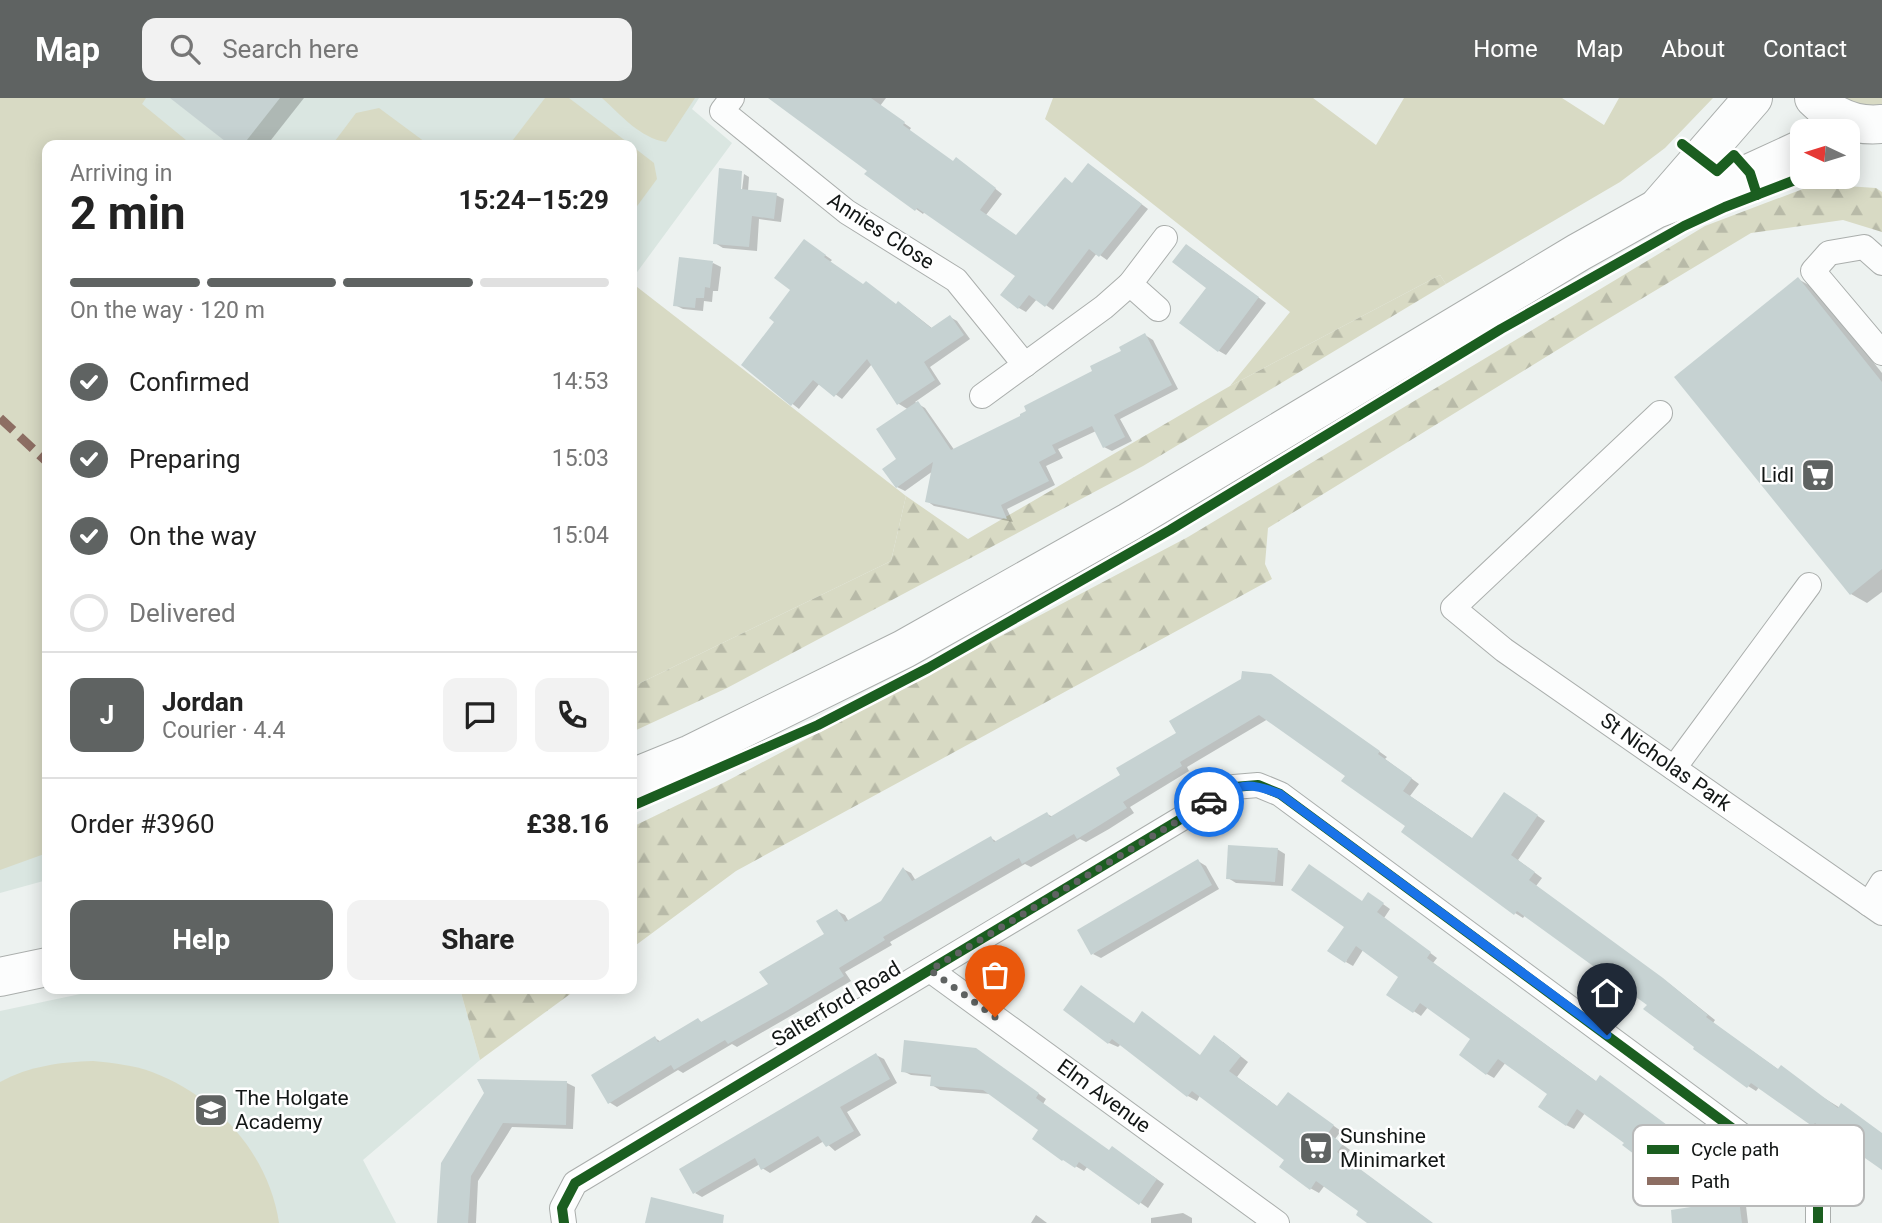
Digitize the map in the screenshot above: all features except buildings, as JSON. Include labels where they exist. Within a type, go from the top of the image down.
[{"type":"main road","points":[[1656,209],[1752,98]]},
{"type":"main road","points":[[1814,98],[1840,118],[1861,126]]},
{"type":"main road","points":[[637,776],[691,754],[904,649],[1129,522],[1578,252],[1656,209],[1790,154]]},
{"type":"main road","points":[[0,977],[42,968]]},
{"type":"street","name":"Annies Close","points":[[727,105],[847,212],[956,279],[1025,365]]},
{"type":"street","points":[[982,396],[1104,307],[1129,284],[1165,237]]},
{"type":"street","points":[[1882,263],[1864,247],[1829,253],[1813,271],[1882,352]]},
{"type":"street","points":[[1129,284],[1158,309]]},
{"type":"street","name":"St Nicholas Park","points":[[1660,413],[1453,608],[1504,650],[1674,768],[1878,900]]},
{"type":"street","points":[[1674,768],[1809,584]]},
{"type":"street","name":"Salterford Road","points":[[564,1223],[562,1208],[575,1183],[1234,788],[1258,785],[1280,794],[1727,1125]]},
{"type":"street","name":"Elm Avenue","points":[[930,970],[1275,1222]]},
{"type":"shaded area","points":[[0,98],[699,98],[692,109],[732,143],[637,272],[637,140],[42,140],[42,881],[0,893]]},
{"type":"shaded area","name":"The Holgate Academy","points":[[80,994],[461,994],[480,1060],[363,1160],[396,1223],[0,1223],[0,1011]]},
{"type":"green space","points":[[0,98],[146,98],[142,104],[186,140],[42,140],[42,855],[0,870]]},
{"type":"green space","points":[[545,98],[569,98],[624,140],[513,140]]},
{"type":"green space","points":[[602,98],[695,98],[666,142],[639,131]]},
{"type":"green space","points":[[1053,98],[1313,98],[1376,145],[1404,98],[1562,98],[1604,125],[1619,98],[1713,98],[1665,148],[1620,182],[1446,284],[1440,275],[1230,386],[1290,312],[1045,119]]},
{"type":"green space","points":[[1836,98],[1882,98],[1882,105],[1870,107]]},
{"type":"green space","points":[[379,108],[422,140],[336,140],[356,113]]},
{"type":"green space","points":[[637,150],[654,163],[657,179],[637,206]]},
{"type":"green space","points":[[1860,187],[1876,188],[1882,192],[1882,232],[1843,220],[1751,233],[1268,528],[1265,564],[1272,579],[736,871],[637,944],[637,825],[725,782],[1188,537],[1705,226],[1803,189]]},
{"type":"green space","points":[[1440,275],[1446,284],[1143,466],[727,688],[637,730],[637,685],[891,561],[906,496],[968,539],[1230,386]]},
{"type":"green space","points":[[637,287],[906,496],[891,561],[637,685]]},
{"type":"green space","points":[[461,994],[570,994],[480,1060]]},
{"type":"green space","points":[[93,1061],[152,1072],[197,1096],[218,1112],[251,1151],[264,1174],[279,1223],[0,1223],[0,1082],[45,1066]]},
{"type":"marked path","points":[[0,418],[42,457]]},
{"type":"cycle path","points":[[1682,144],[1717,171],[1734,155],[1750,173],[1757,195]]},
{"type":"cycle path","points":[[637,804],[818,725],[928,668],[1170,530],[1501,329],[1684,226],[1790,182]]},
{"type":"cycle path","points":[[564,1223],[562,1208],[575,1183],[1234,787],[1258,785],[1280,794],[1728,1125]]},
{"type":"cycle path","points":[[1818,1206],[1818,1223]]},
{"type":"way so far","points":[[995,1017],[930,970],[1209,802]]},
{"type":"place","name":"Lidl","points":[[1818,475]]},
{"type":"place","name":"The Holgate Academy","points":[[211,1110]]},
{"type":"place","name":"Sunshine Minimarket","points":[[1316,1148]]},
{"type":"route","points":[[1209,802],[1234,788],[1258,785],[1280,794],[1607,1035]]}]
